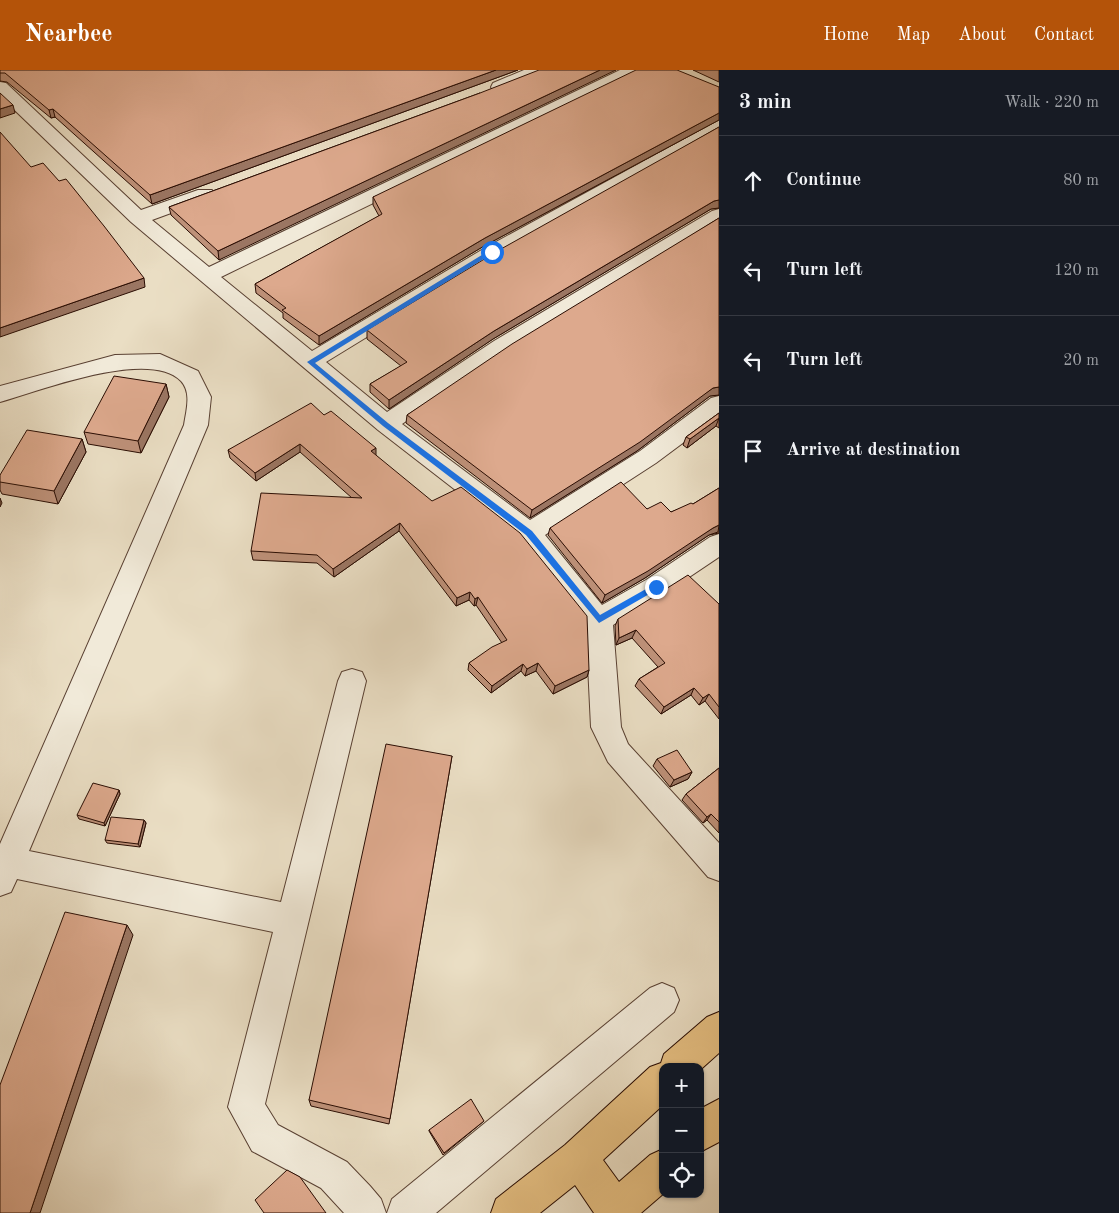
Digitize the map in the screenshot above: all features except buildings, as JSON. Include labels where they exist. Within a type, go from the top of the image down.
[{"type":"main road","points":[[682,1063],[719,1029]]},
{"type":"main road","points":[[510,1213],[578,1158],[659,1084]]},
{"type":"main road","points":[[704,1130],[719,1117]]},
{"type":"main road","points":[[578,1158],[615,1212],[659,1172]]},
{"type":"street","points":[[482,93],[538,70]]},
{"type":"street","points":[[206,276],[633,70]]},
{"type":"street","points":[[0,87],[138,218],[206,276],[386,424],[529,533],[599,620],[602,638],[606,727],[618,753],[719,866]]},
{"type":"street","points":[[310,362],[492,252],[719,125]]},
{"type":"street","points":[[138,218],[222,188]]},
{"type":"street","points":[[386,424],[502,346],[719,215]]},
{"type":"street","points":[[0,394],[115,362],[160,361],[190,376],[200,397],[196,425],[4,872],[292,920]]},
{"type":"street","points":[[529,533],[648,457],[719,404]]},
{"type":"street","points":[[599,620],[656,587],[719,544]]},
{"type":"street","points":[[352,681],[246,1108],[265,1138],[334,1175],[367,1213]]},
{"type":"street","points":[[406,1213],[662,1000]]},
{"type":"route","points":[[492,252],[310,362],[386,424],[529,533],[599,620],[656,587]]}]
